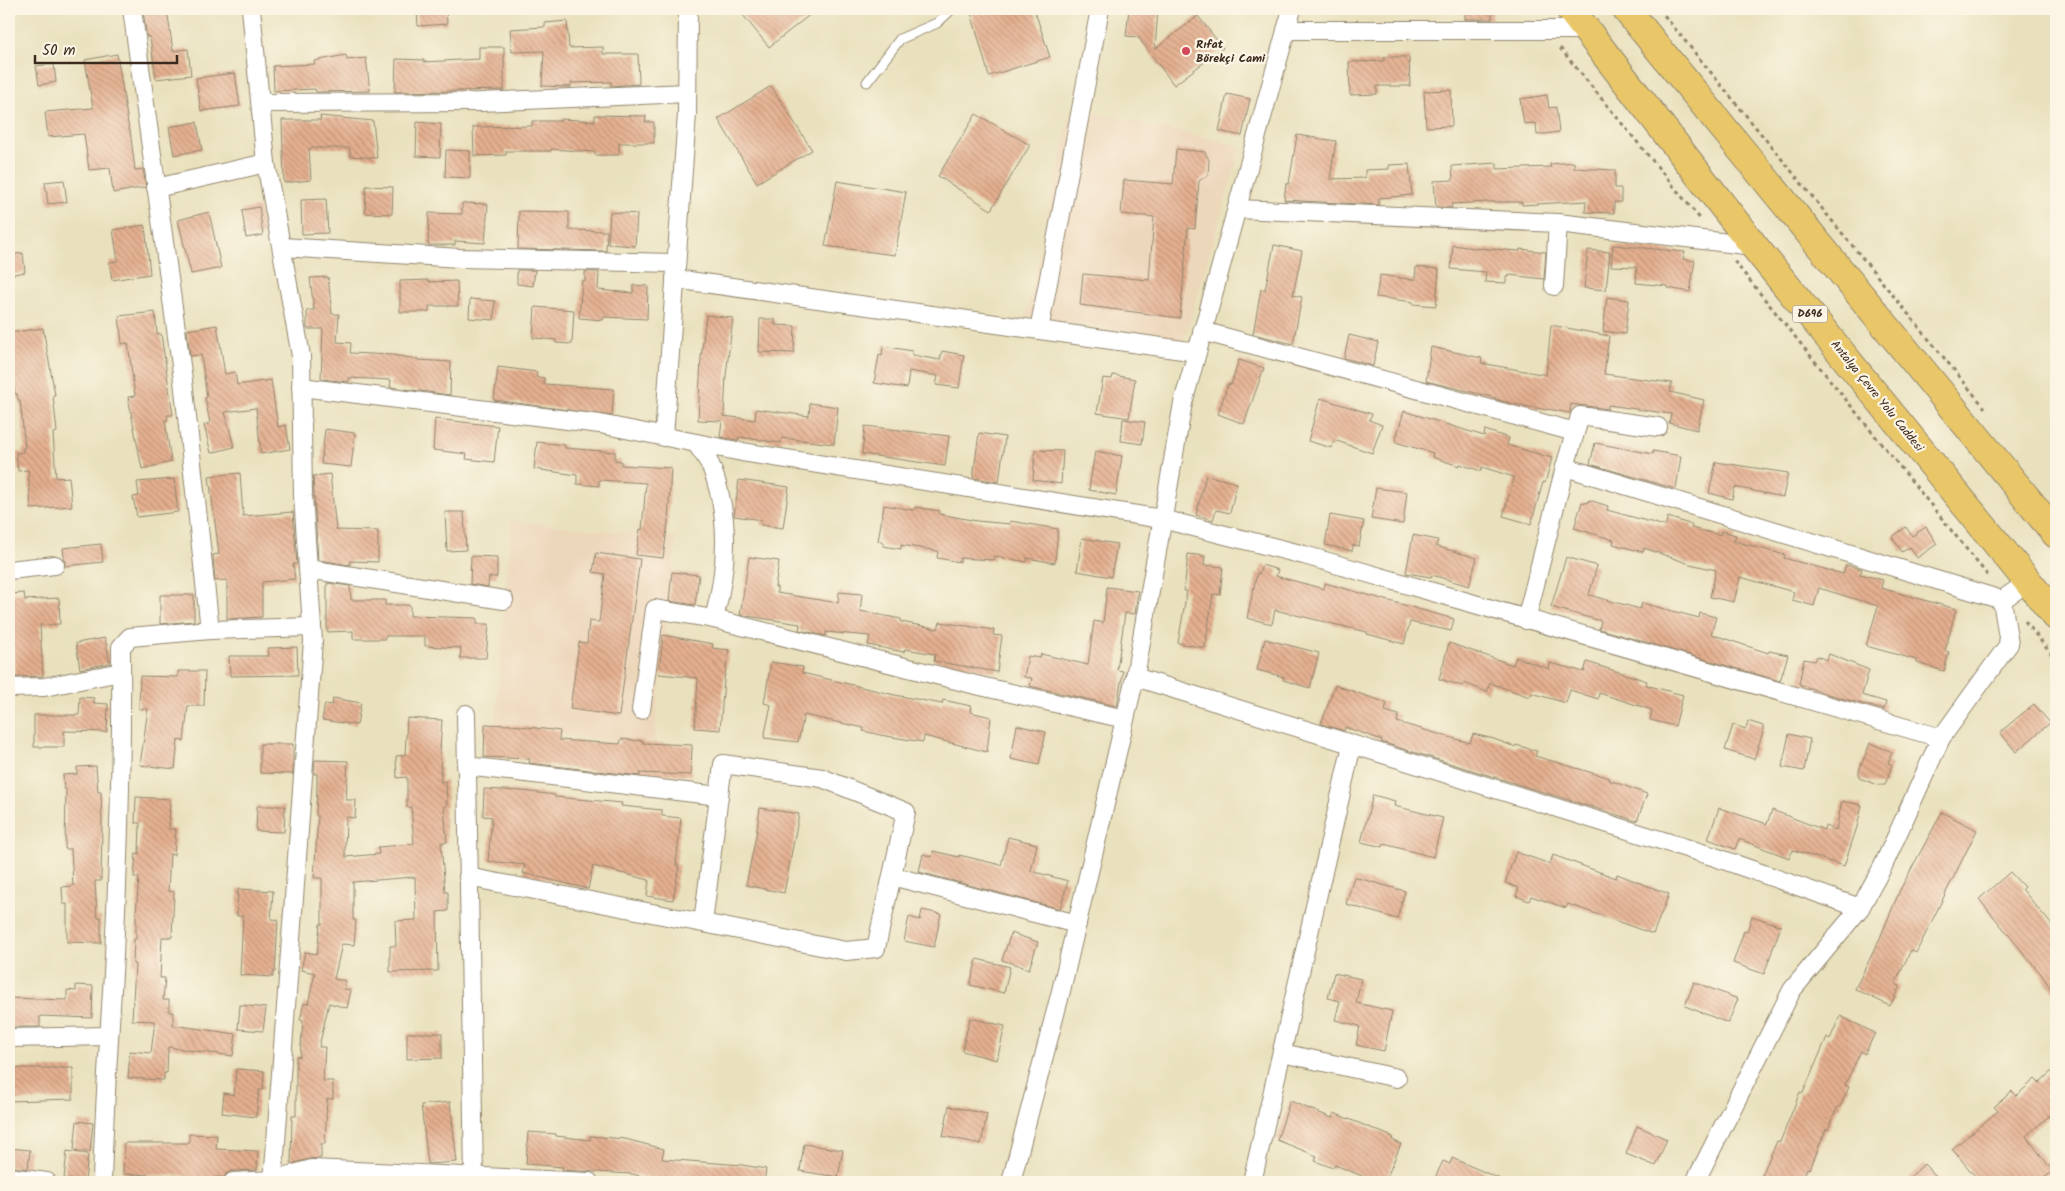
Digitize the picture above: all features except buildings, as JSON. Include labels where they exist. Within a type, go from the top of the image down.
[{"type":"highway","name":"Antalya Çevre Yolu Caddesi","points":[[1570,9],[1754,246],[2012,593],[2056,616]]},
{"type":"highway","points":[[1626,9],[2056,534]]},
{"type":"street","points":[[132,9],[183,380],[210,630]]},
{"type":"street","points":[[251,9],[266,164],[301,356],[303,496],[313,641],[273,1181]]},
{"type":"street","points":[[664,437],[688,93],[688,9]]},
{"type":"street","points":[[1039,330],[1100,9]]},
{"type":"street","points":[[1011,1182],[1077,924],[1135,677],[1182,403],[1292,9]]},
{"type":"street","points":[[1286,30],[1586,30]]},
{"type":"street","points":[[261,102],[480,102],[688,93]]},
{"type":"street","points":[[156,188],[266,164]]},
{"type":"street","points":[[1237,209],[1558,222],[1754,246]]},
{"type":"street","points":[[1554,286],[1558,222]]},
{"type":"street","points":[[282,247],[676,271],[1039,330],[1197,352]]},
{"type":"street","points":[[1202,331],[1575,432]]},
{"type":"street","points":[[301,387],[600,424],[742,452],[1162,519],[1304,555],[1941,738]]},
{"type":"street","points":[[1526,620],[1580,416],[1658,427]]},
{"type":"street","points":[[696,443],[712,468],[720,496],[727,536],[723,586],[714,619]]},
{"type":"street","points":[[1565,467],[2012,593],[2009,644],[1941,738],[1883,866],[1860,908],[1792,990],[1695,1182]]},
{"type":"street","points":[[9,570],[54,565]]},
{"type":"street","points":[[308,569],[504,600]]},
{"type":"street","points":[[641,710],[655,609],[714,619],[1125,719]]},
{"type":"street","points":[[102,1182],[114,946],[122,672],[121,647],[130,637],[210,630],[312,627]]},
{"type":"street","points":[[9,688],[44,686],[122,672]]},
{"type":"street","points":[[1135,677],[1714,857],[1860,908]]},
{"type":"street","points":[[466,714],[474,1176]]},
{"type":"street","points":[[1252,1182],[1352,745]]},
{"type":"street","points":[[468,877],[846,951],[876,948],[906,812],[822,778],[723,764],[703,923]]},
{"type":"street","points":[[466,766],[719,796]]},
{"type":"street","points":[[892,876],[1077,924]]},
{"type":"street","points":[[9,1038],[109,1036]]},
{"type":"street","points":[[1282,1053],[1397,1078]]},
{"type":"street","points":[[233,1182],[273,1181],[312,1169],[589,1182]]},
{"type":"street","points":[[9,1177],[47,1182]]},
{"type":"lane","points":[[868,82],[900,39],[937,23],[952,9]]},
{"type":"path","points":[[1659,9],[1991,415]]},
{"type":"path","points":[[1546,30],[1718,241],[2012,593],[2056,660]]},
{"type":"shaded area","points":[[1072,107],[1241,146],[1184,340],[1026,316]]},
{"type":"shaded area","points":[[511,521],[676,538],[654,742],[624,742],[495,727]]},
{"type":"place","name":"Rıfat Börekçi Cami","points":[[1186,51]]}]
